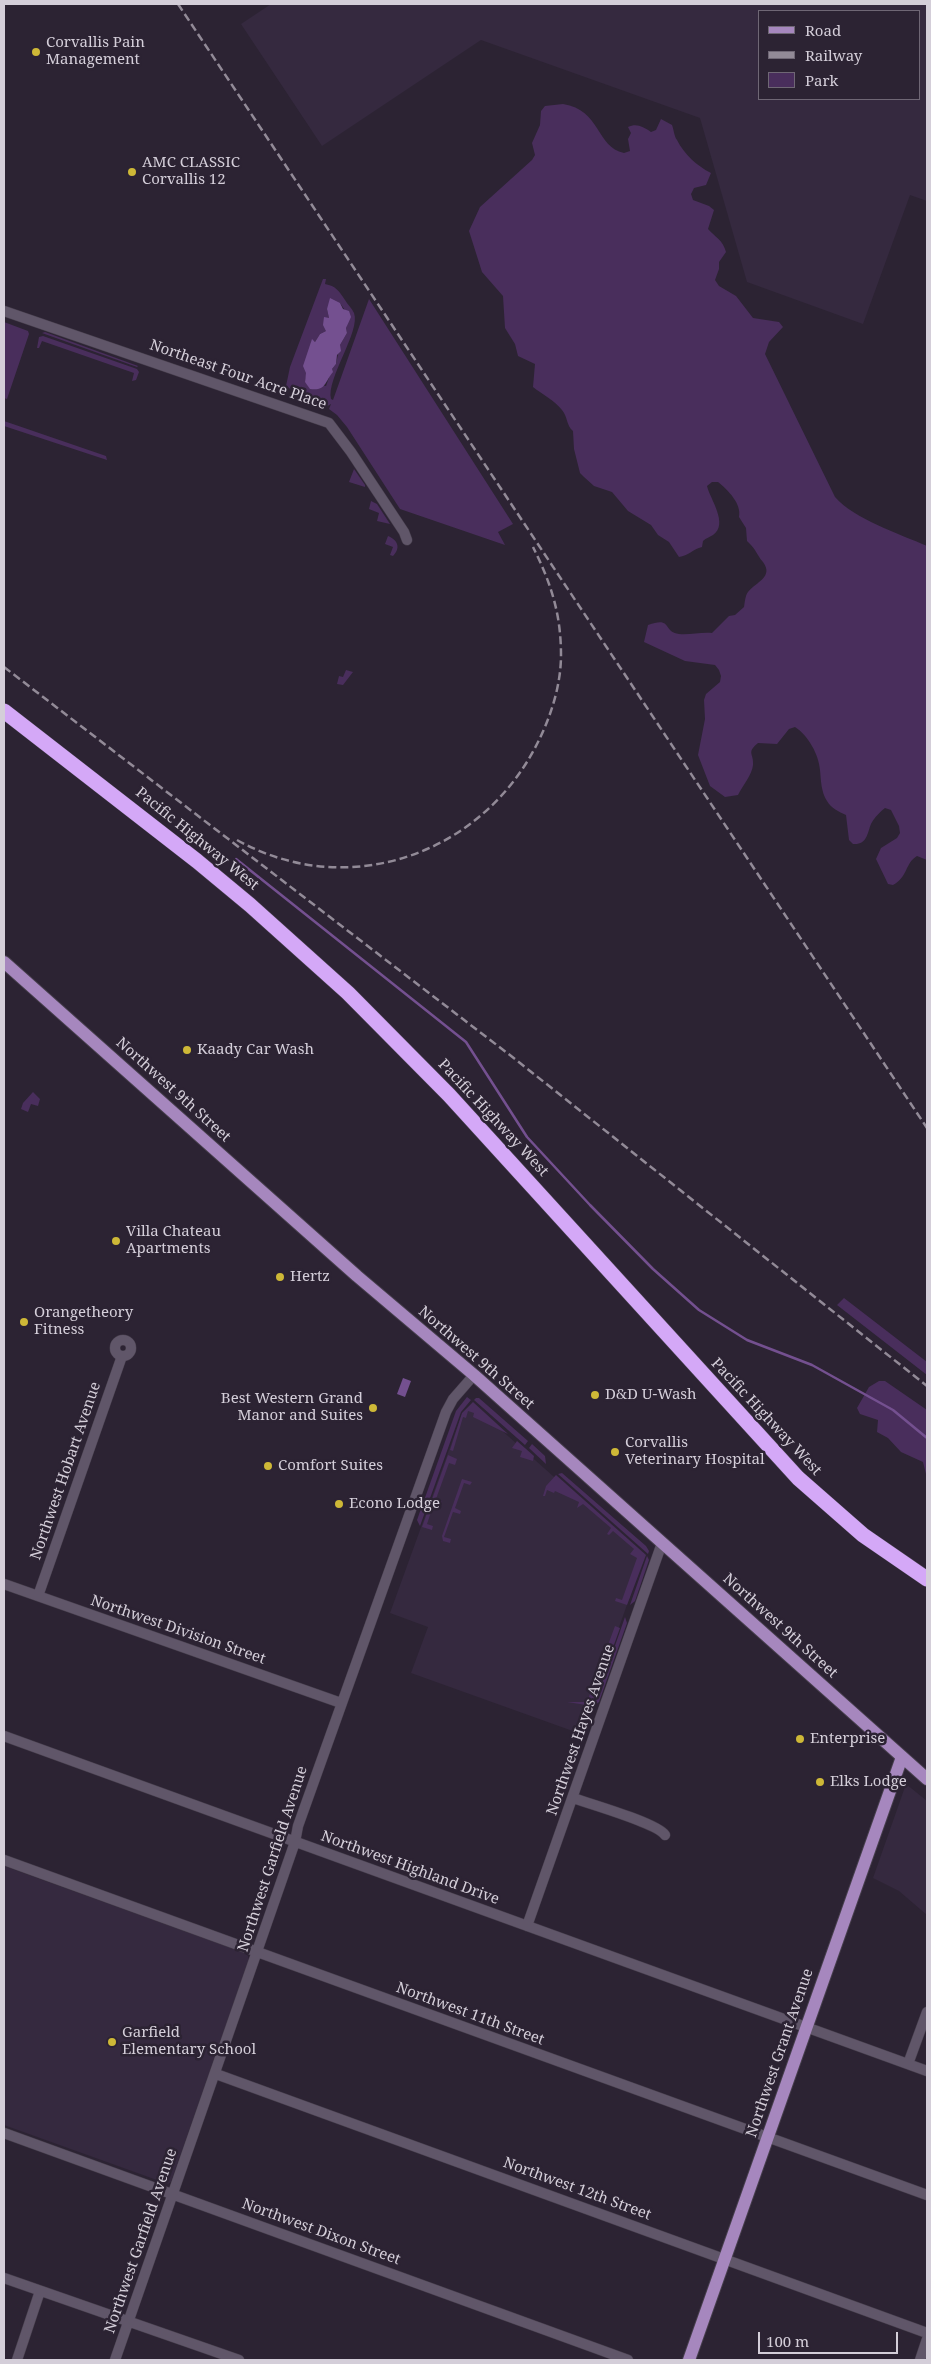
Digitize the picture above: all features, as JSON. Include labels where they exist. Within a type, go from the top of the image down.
[{"type":"highway","name":"Pacific Highway West","points":[[4,710],[197,860],[348,993],[449,1095],[798,1478],[863,1535],[927,1579]]},
{"type":"main road","name":"Northwest 9th Street","points":[[4,962],[357,1276],[474,1375],[927,1778]]},
{"type":"main road","name":"Northwest Grant Avenue","points":[[689,2360],[902,1757]]},
{"type":"street","name":"Northeast Four Acre Place","points":[[4,311],[329,423],[352,452],[404,532],[407,540]]},
{"type":"street","name":"Northwest Hobart Avenue","points":[[38,1596],[122,1356]]},
{"type":"street","name":"Northwest Garfield Avenue","points":[[115,2360],[258,1953],[295,1842],[298,1826],[446,1412],[453,1399],[474,1375]]},
{"type":"street","name":"Northwest Hayes Avenue","points":[[527,1926],[662,1543]]},
{"type":"street","name":"Northwest Division Street","points":[[4,1584],[341,1703]]},
{"type":"street","name":"Northwest Highland Drive","points":[[4,1736],[806,2029],[927,2071]]},
{"type":"street","points":[[572,1798],[646,1824],[661,1830],[665,1835]]},
{"type":"street","name":"Northwest 11th Street","points":[[4,1860],[927,2195]]},
{"type":"street","points":[[908,2064],[927,2012]]},
{"type":"street","name":"Northwest 12th Street","points":[[216,2074],[927,2333]]},
{"type":"street","name":"Northwest Dixon Street","points":[[4,2133],[628,2360]]},
{"type":"street","points":[[4,2278],[239,2360]]},
{"type":"street","points":[[17,2360],[40,2291]]},
{"type":"street","points":[[920,2360],[927,2339]]},
{"type":"shaded area","points":[[271,4],[927,4],[927,201],[910,195],[863,324],[747,282],[700,118],[481,40],[322,146],[241,24]]},
{"type":"shaded area","points":[[330,298],[340,303],[343,309],[349,311],[351,317],[346,328],[347,333],[340,345],[341,351],[337,355],[336,364],[332,369],[333,372],[322,387],[310,389],[305,382],[306,373],[303,366],[312,339],[315,342],[320,334],[326,331],[323,325],[324,317],[329,318],[327,309]]},
{"type":"shaded area","points":[[403,1378],[411,1381],[405,1397],[397,1394]]},
{"type":"shaded area","points":[[472,1404],[644,1557],[581,1734],[411,1673],[428,1627],[390,1613],[462,1414]]},
{"type":"shaded area","points":[[906,1784],[927,1801],[927,1915],[899,1891],[873,1878]]},
{"type":"shaded area","name":"Garfield Elementary School","points":[[4,1866],[245,1953],[248,1956],[249,1960],[171,2182],[168,2184],[4,2125]]},
{"type":"green space","points":[[563,104],[585,113],[608,144],[624,153],[630,151],[628,139],[631,133],[628,127],[643,127],[651,132],[656,130],[661,119],[672,125],[676,138],[687,155],[711,173],[706,185],[694,188],[691,194],[693,200],[714,210],[708,229],[725,248],[726,252],[719,262],[719,269],[715,280],[719,286],[736,296],[753,318],[779,322],[783,327],[769,342],[765,354],[835,497],[843,505],[865,519],[927,546],[927,860],[917,856],[910,862],[898,882],[893,885],[888,884],[876,859],[881,848],[897,838],[900,833],[899,826],[891,810],[885,808],[881,811],[872,822],[864,841],[853,844],[849,840],[846,815],[833,808],[825,797],[815,752],[804,735],[795,727],[789,729],[777,744],[758,743],[754,746],[751,751],[752,769],[738,795],[725,797],[710,786],[698,755],[705,719],[704,700],[706,694],[720,682],[719,670],[715,665],[685,661],[644,642],[648,625],[661,622],[674,633],[679,634],[712,633],[729,616],[735,615],[744,607],[747,594],[751,588],[763,579],[766,567],[755,549],[747,541],[746,528],[739,517],[736,502],[730,493],[718,482],[712,482],[707,486],[719,518],[717,530],[703,541],[702,547],[679,557],[669,542],[658,535],[651,525],[628,511],[612,492],[594,486],[584,477],[580,473],[574,449],[573,431],[564,413],[556,404],[533,387],[535,364],[518,356],[515,344],[505,328],[503,296],[482,272],[469,231],[480,207],[532,160],[535,155],[532,143],[540,125],[541,111],[545,106]]},
{"type":"green space","points":[[323,279],[326,279],[325,284],[337,289],[352,309],[355,321],[353,331],[333,380],[331,399],[333,400],[369,299],[513,524],[498,532],[505,545],[400,509],[347,427],[329,409],[331,404],[326,407],[302,397],[286,386],[290,367]],"holes":[[[340,303],[349,316],[346,328],[347,333],[340,345],[336,364],[332,369],[326,386],[305,382],[312,340],[315,342],[320,334],[326,331],[327,319],[329,318],[327,309]]]},
{"type":"green space","points":[[4,322],[28,331],[29,334],[7,399],[4,398]]},
{"type":"green space","points":[[45,332],[138,366],[42,333]]},
{"type":"green space","points":[[43,336],[137,369],[139,372],[136,380],[132,381],[134,373],[42,341],[39,348],[37,348],[39,337]]},
{"type":"green space","points":[[4,421],[106,456],[107,460],[4,426]]},
{"type":"green space","points":[[354,469],[365,485],[365,487],[349,482]]},
{"type":"green space","points":[[371,501],[377,504],[390,524],[377,521],[379,513],[369,509]]},
{"type":"green space","points":[[388,536],[396,542],[398,547],[393,556],[390,555],[393,547],[385,544]]},
{"type":"green space","points":[[346,670],[353,672],[343,685],[337,684],[339,676],[343,677]]},
{"type":"green space","points":[[33,1092],[40,1099],[38,1106],[31,1104],[28,1112],[21,1109],[23,1103]]},
{"type":"green space","points":[[844,1298],[927,1362],[927,1375],[837,1305]]},
{"type":"green space","points":[[879,1381],[885,1381],[927,1410],[927,1478],[923,1462],[901,1452],[888,1438],[877,1432],[878,1420],[860,1414],[857,1408],[869,1387]]},
{"type":"green space","points":[[467,1397],[471,1400],[461,1412],[420,1526],[417,1520],[456,1411]]},
{"type":"green space","points":[[479,1398],[528,1441],[525,1445],[474,1400]]},
{"type":"green space","points":[[473,1402],[508,1434],[473,1417],[474,1413],[468,1411],[466,1418],[463,1417],[453,1451],[450,1450],[462,1413]]},
{"type":"green space","points":[[517,1441],[534,1456],[533,1461],[520,1457],[522,1451],[512,1448]]},
{"type":"green space","points":[[532,1444],[545,1456],[546,1464],[529,1448]]},
{"type":"green space","points":[[448,1455],[457,1459],[455,1465],[449,1463],[436,1499],[442,1501],[441,1505],[434,1503],[427,1524],[433,1526],[432,1530],[422,1527]]},
{"type":"green space","points":[[562,1473],[646,1546],[649,1551],[648,1554],[558,1474]]},
{"type":"green space","points":[[556,1475],[646,1555],[627,1605],[615,1601],[616,1598],[622,1600],[637,1558],[630,1554],[634,1549],[613,1531],[609,1535],[607,1534],[611,1528],[583,1504],[577,1508],[579,1502],[555,1491],[554,1493],[547,1490],[545,1496],[543,1496],[546,1486]]},
{"type":"green space","points":[[462,1479],[472,1482],[470,1485],[464,1483],[455,1508],[461,1511],[460,1514],[453,1512],[444,1537],[451,1539],[450,1543],[443,1541],[442,1536]]},
{"type":"green space","points":[[647,1556],[649,1560],[635,1601],[630,1605]]},
{"type":"green space","points":[[625,1617],[627,1623],[599,1702],[594,1706]]},
{"type":"green space","points":[[615,1626],[620,1628],[592,1706],[567,1702],[587,1702]]},
{"type":"waterway","points":[[236,859],[466,1042],[527,1137],[653,1269],[699,1310],[747,1340],[812,1365],[893,1410],[927,1438]]},
{"type":"railway","points":[[178,4],[927,1128]]},
{"type":"railway","points":[[237,840],[280,858],[323,867],[367,866],[408,856],[448,839],[483,813],[514,781],[538,742],[551,711],[557,689],[561,666],[561,640],[557,612],[550,586],[533,547]]},
{"type":"railway","points":[[4,667],[515,1059],[927,1386]]},
{"type":"place","name":"Corvallis Pain Management","points":[[36,52]]},
{"type":"place","name":"AMC CLASSIC Corvallis 12","points":[[132,172]]},
{"type":"place","name":"Kaady Car Wash","points":[[187,1050]]},
{"type":"place","name":"Villa Chateau Apartments","points":[[116,1241]]},
{"type":"place","name":"Hertz","points":[[280,1277]]},
{"type":"place","name":"Orangetheory Fitness","points":[[24,1322]]},
{"type":"place","name":"D&D U-Wash","points":[[595,1395]]},
{"type":"place","name":"Best Western Grand Manor and Suites","points":[[373,1408]]},
{"type":"place","name":"Corvallis Veterinary Hospital","points":[[615,1452]]},
{"type":"place","name":"Comfort Suites","points":[[268,1466]]},
{"type":"place","name":"Econo Lodge","points":[[339,1504]]},
{"type":"place","name":"Enterprise","points":[[800,1739]]},
{"type":"place","name":"Elks Lodge","points":[[820,1782]]},
{"type":"place","name":"Garfield Elementary School","points":[[112,2042]]}]
